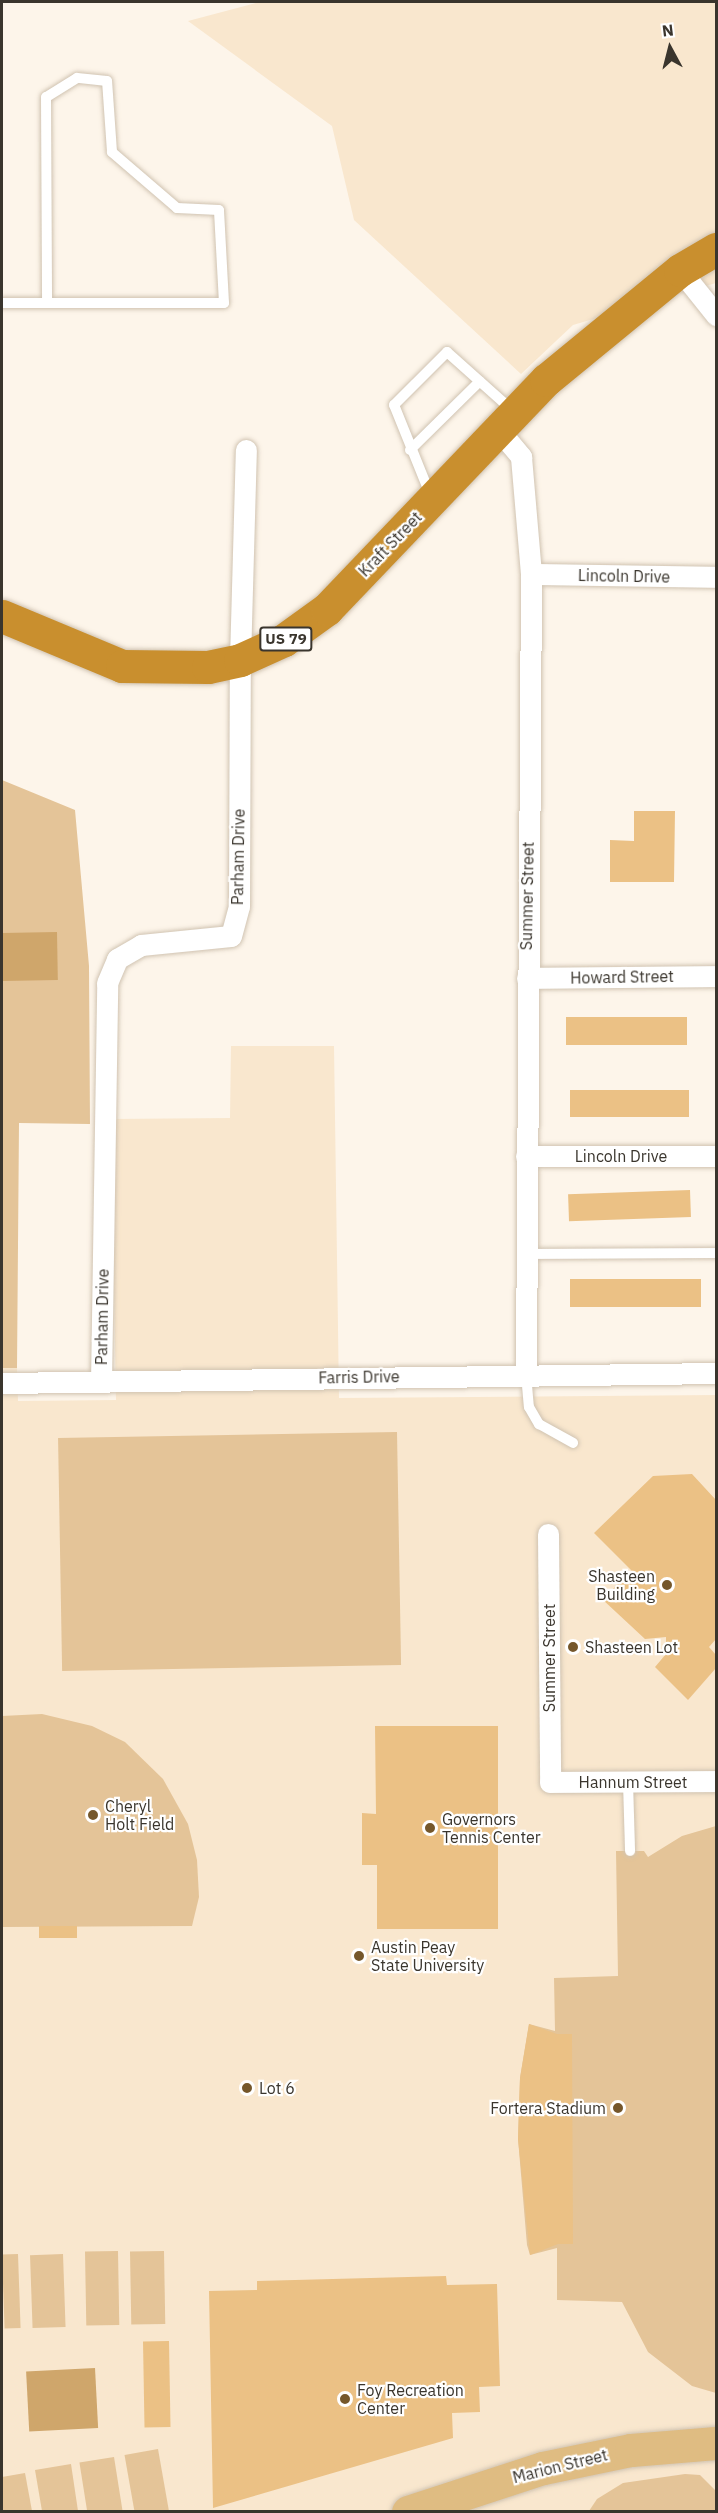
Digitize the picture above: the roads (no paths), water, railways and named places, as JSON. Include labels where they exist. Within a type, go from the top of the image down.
[{"type":"highway","name":"Kraft Street","points":[[2,616],[122,666],[208,667],[240,660],[284,640],[327,609],[433,500],[506,420],[580,350],[680,270],[717,249]]},
{"type":"main road","name":"Marion Street","points":[[408,2511],[543,2468],[631,2450],[717,2443]]},
{"type":"street","points":[[680,270],[717,315]]},
{"type":"street","name":"Summer Street","points":[[506,420],[521,457],[531,574],[526,978],[526,1373]]},
{"type":"street","name":"Parham Drive","points":[[101,1382],[107,983],[117,959],[141,945],[231,936],[239,906],[240,660],[246,450]]},
{"type":"street","name":"Lincoln Drive","points":[[531,574],[717,577]]},
{"type":"street","name":"Howard Street","points":[[526,978],[717,976]]},
{"type":"street","name":"Lincoln Drive","points":[[526,1156],[717,1156]]},
{"type":"street","name":"Farris Drive","points":[[2,1383],[526,1373],[717,1373]]},
{"type":"street","name":"Summer Street","points":[[548,1534],[550,1782]]},
{"type":"street","name":"Hannum Street","points":[[550,1782],[717,1781]]},
{"type":"lane","points":[[2,303],[224,303],[219,210],[177,208],[112,152],[107,81],[77,78],[46,97],[47,302]]},
{"type":"lane","points":[[433,500],[410,450],[394,405],[447,352],[480,381],[506,420]]},
{"type":"lane","points":[[410,450],[480,381]]},
{"type":"lane","points":[[526,1254],[717,1253]]},
{"type":"lane","points":[[526,1373],[529,1407],[539,1424],[573,1443]]},
{"type":"lane","points":[[628,1782],[630,1851]]},
{"type":"place","name":"Shasteen Building","points":[[667,1585]]},
{"type":"place","name":"Shasteen Lot","points":[[573,1647]]},
{"type":"place","name":"Cheryl Holt Field","points":[[93,1815]]},
{"type":"place","name":"Governors Tennis Center","points":[[430,1828]]},
{"type":"place","name":"Austin Peay State University","points":[[359,1956]]},
{"type":"place","name":"Lot 6","points":[[247,2088]]},
{"type":"place","name":"Fortera Stadium","points":[[618,2108]]},
{"type":"place","name":"Foy Recreation Center","points":[[345,2399]]}]
